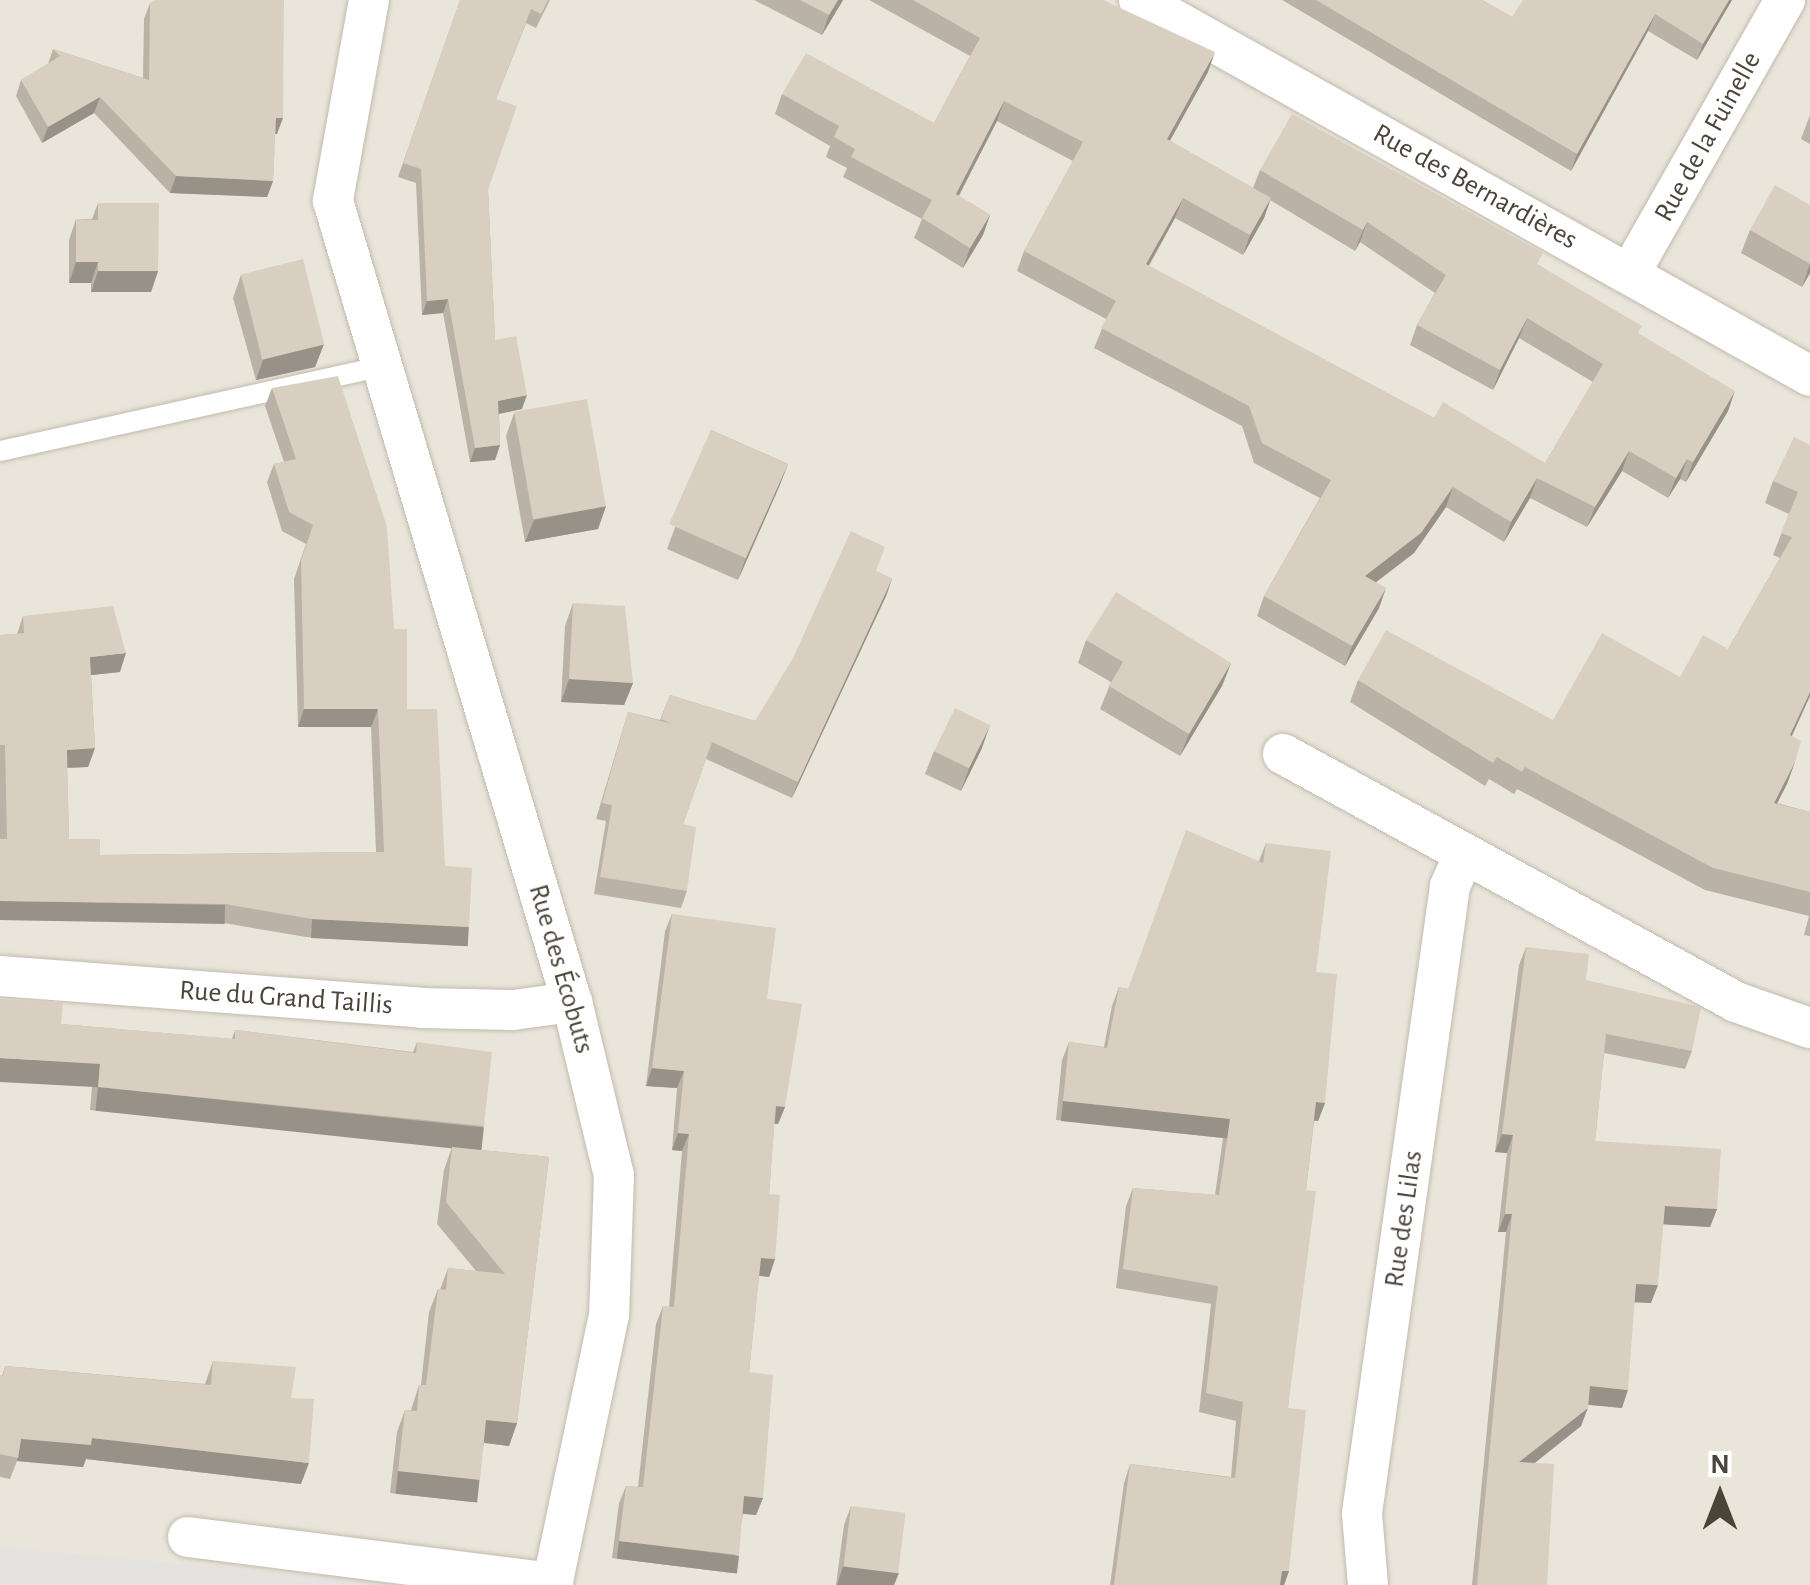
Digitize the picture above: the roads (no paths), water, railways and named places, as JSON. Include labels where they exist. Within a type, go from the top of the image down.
[{"type":"street","name":"Rue des Écobuts","points":[[369,0],[333,201],[572,1002],[614,1176],[616,1246],[609,1315],[553,1584]]},
{"type":"street","name":"Rue des Bernardières","points":[[1139,0],[1810,376]]},
{"type":"street","name":"Rue de la Fuinelle","points":[[1630,273],[1785,0]]},
{"type":"street","points":[[1283,754],[1736,1002],[1810,1028]]},
{"type":"street","name":"Rue des Lilas","points":[[1368,1585],[1362,1512],[1450,886],[1464,855]]},
{"type":"street","name":"Rue du Grand Taillis","points":[[0,976],[422,1008],[513,1010],[572,1002]]},
{"type":"street","points":[[188,1537],[553,1584]]},
{"type":"lane","points":[[0,451],[382,366]]}]
